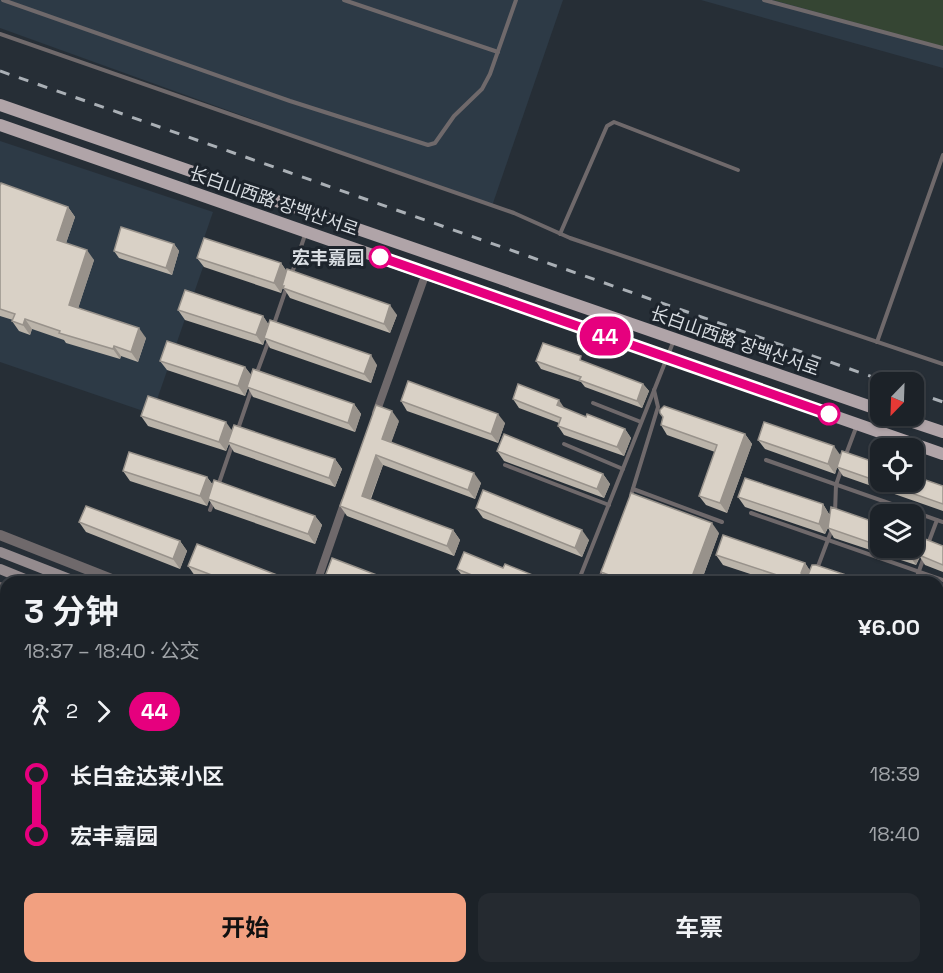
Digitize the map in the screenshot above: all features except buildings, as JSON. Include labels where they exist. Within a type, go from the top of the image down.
[{"type":"main road","name":"长白山西路 장백산서로","points":[[0,105],[870,407]]},
{"type":"main road","name":"长白山西路 장백산서로","points":[[0,125],[943,454]]},
{"type":"main road","points":[[924,426],[943,432]]},
{"type":"main road","points":[[0,552],[62,576]]},
{"type":"main road","points":[[0,569],[17,576]]},
{"type":"street","points":[[375,417],[426,273]]},
{"type":"street","points":[[319,576],[348,494]]},
{"type":"street","points":[[0,535],[104,576]]},
{"type":"lane","points":[[3,0],[290,101],[428,145],[435,143],[454,116],[482,89],[490,74],[516,0]]},
{"type":"lane","points":[[344,0],[498,52]]},
{"type":"lane","points":[[764,0],[943,48]]},
{"type":"lane","points":[[0,34],[514,213],[560,234],[943,364]]},
{"type":"lane","points":[[560,234],[607,126],[614,122],[738,171]]},
{"type":"lane","points":[[877,342],[943,154]]},
{"type":"lane","points":[[290,277],[306,232]]},
{"type":"lane","points":[[237,433],[286,288]]},
{"type":"lane","points":[[580,576],[674,339]]},
{"type":"lane","points":[[629,499],[658,407],[654,390]]},
{"type":"lane","points":[[593,404],[641,422]]},
{"type":"lane","points":[[834,518],[836,485],[858,424]]},
{"type":"lane","points":[[217,488],[233,444]]},
{"type":"lane","points":[[564,444],[623,469]]},
{"type":"lane","points":[[766,460],[943,522]]},
{"type":"lane","points":[[505,465],[609,505]]},
{"type":"lane","points":[[633,489],[722,522]]},
{"type":"lane","points":[[210,510],[213,499]]},
{"type":"lane","points":[[751,513],[931,576]]},
{"type":"lane","points":[[917,576],[937,520]]},
{"type":"lane","points":[[816,571],[833,525]]},
{"type":"lane","points":[[601,576],[607,561]]},
{"type":"shaded area","points":[[0,0],[563,0],[492,206],[0,28]]},
{"type":"shaded area","points":[[701,0],[943,0],[943,68]]},
{"type":"shaded area","points":[[0,141],[213,212],[202,244],[210,247],[152,414],[0,362]]},
{"type":"green space","points":[[773,0],[943,0],[943,47]]},
{"type":"railway","points":[[0,71],[870,376]]},
{"type":"railway","points":[[924,395],[943,402]]},
{"type":"bus line","name":"44","points":[[380,257],[829,414]]},
{"type":"place","name":"宏丰嘉园","points":[[380,257]]}]
